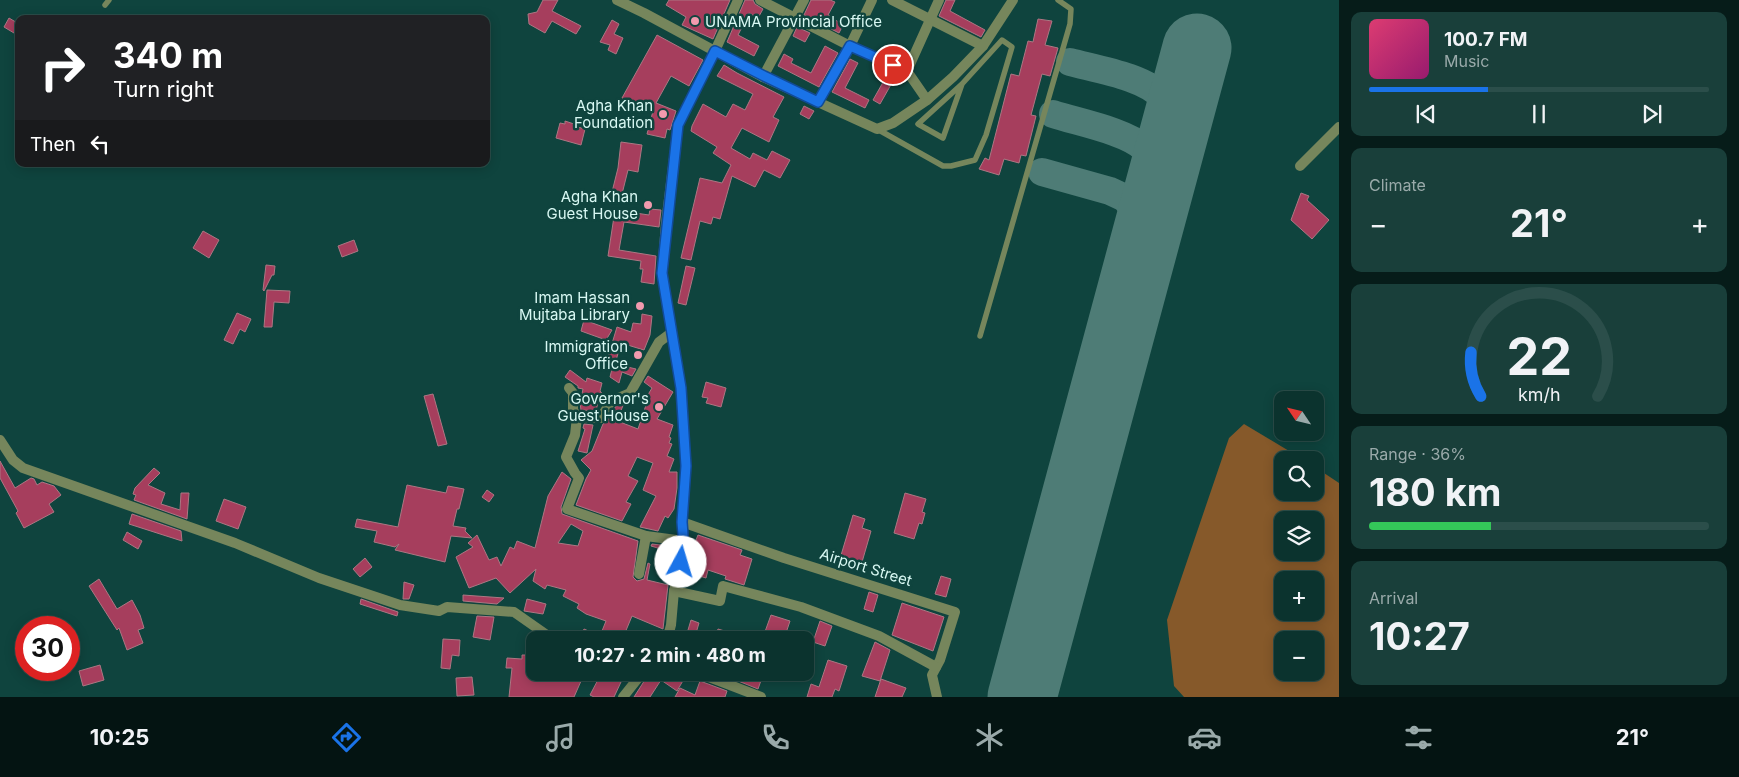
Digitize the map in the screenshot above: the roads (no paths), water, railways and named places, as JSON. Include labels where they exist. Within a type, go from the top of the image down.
[{"type":"street","points":[[616,0],[764,76],[877,129],[893,123],[927,100],[983,46],[1014,0]]},
{"type":"street","points":[[669,631],[674,591],[684,548],[682,522],[686,466],[681,388],[662,273],[678,125],[738,0]]},
{"type":"street","points":[[760,0],[850,46],[907,71],[927,100]]},
{"type":"street","points":[[764,76],[804,0]]},
{"type":"street","points":[[818,102],[850,46],[872,0]]},
{"type":"street","points":[[892,0],[983,46]]},
{"type":"street","points":[[907,71],[939,0]]},
{"type":"street","points":[[1300,166],[1339,127]]},
{"type":"street","points":[[577,417],[601,418],[611,401],[630,394],[659,342],[671,333]]},
{"type":"street","points":[[570,388],[573,393],[573,410],[577,417],[575,434],[566,457],[580,478],[566,509],[646,536],[684,541]]},
{"type":"street","points":[[0,440],[13,460],[23,468],[235,544],[319,578],[400,605],[439,612],[448,607],[514,612],[541,631]]},
{"type":"street","name":"Airport Street","points":[[682,522],[784,558],[955,612],[932,675],[937,697]]},
{"type":"street","points":[[639,574],[646,536]]},
{"type":"street","points":[[674,591],[720,601],[723,586],[801,606],[880,636],[936,667]]},
{"type":"street","points":[[623,697],[636,681]]},
{"type":"street","points":[[719,681],[761,697]]},
{"type":"lane","points":[[980,336],[1070,24],[1071,9],[1058,0]]},
{"type":"lane","points":[[877,129],[944,166],[975,160],[986,135],[1012,47],[1002,40],[962,84],[918,124],[943,138],[962,84]]},
{"type":"place","name":"UNAMA Provincial Office","points":[[695,21]]},
{"type":"place","name":"Agha Khan Foundation","points":[[663,114]]},
{"type":"place","name":"Agha Khan Guest House","points":[[648,205]]},
{"type":"place","name":"Imam Hassan Mujtaba Library","points":[[640,306]]},
{"type":"place","name":"Immigration Office","points":[[638,355]]},
{"type":"place","name":"Governor's Guest House","points":[[659,407]]}]
